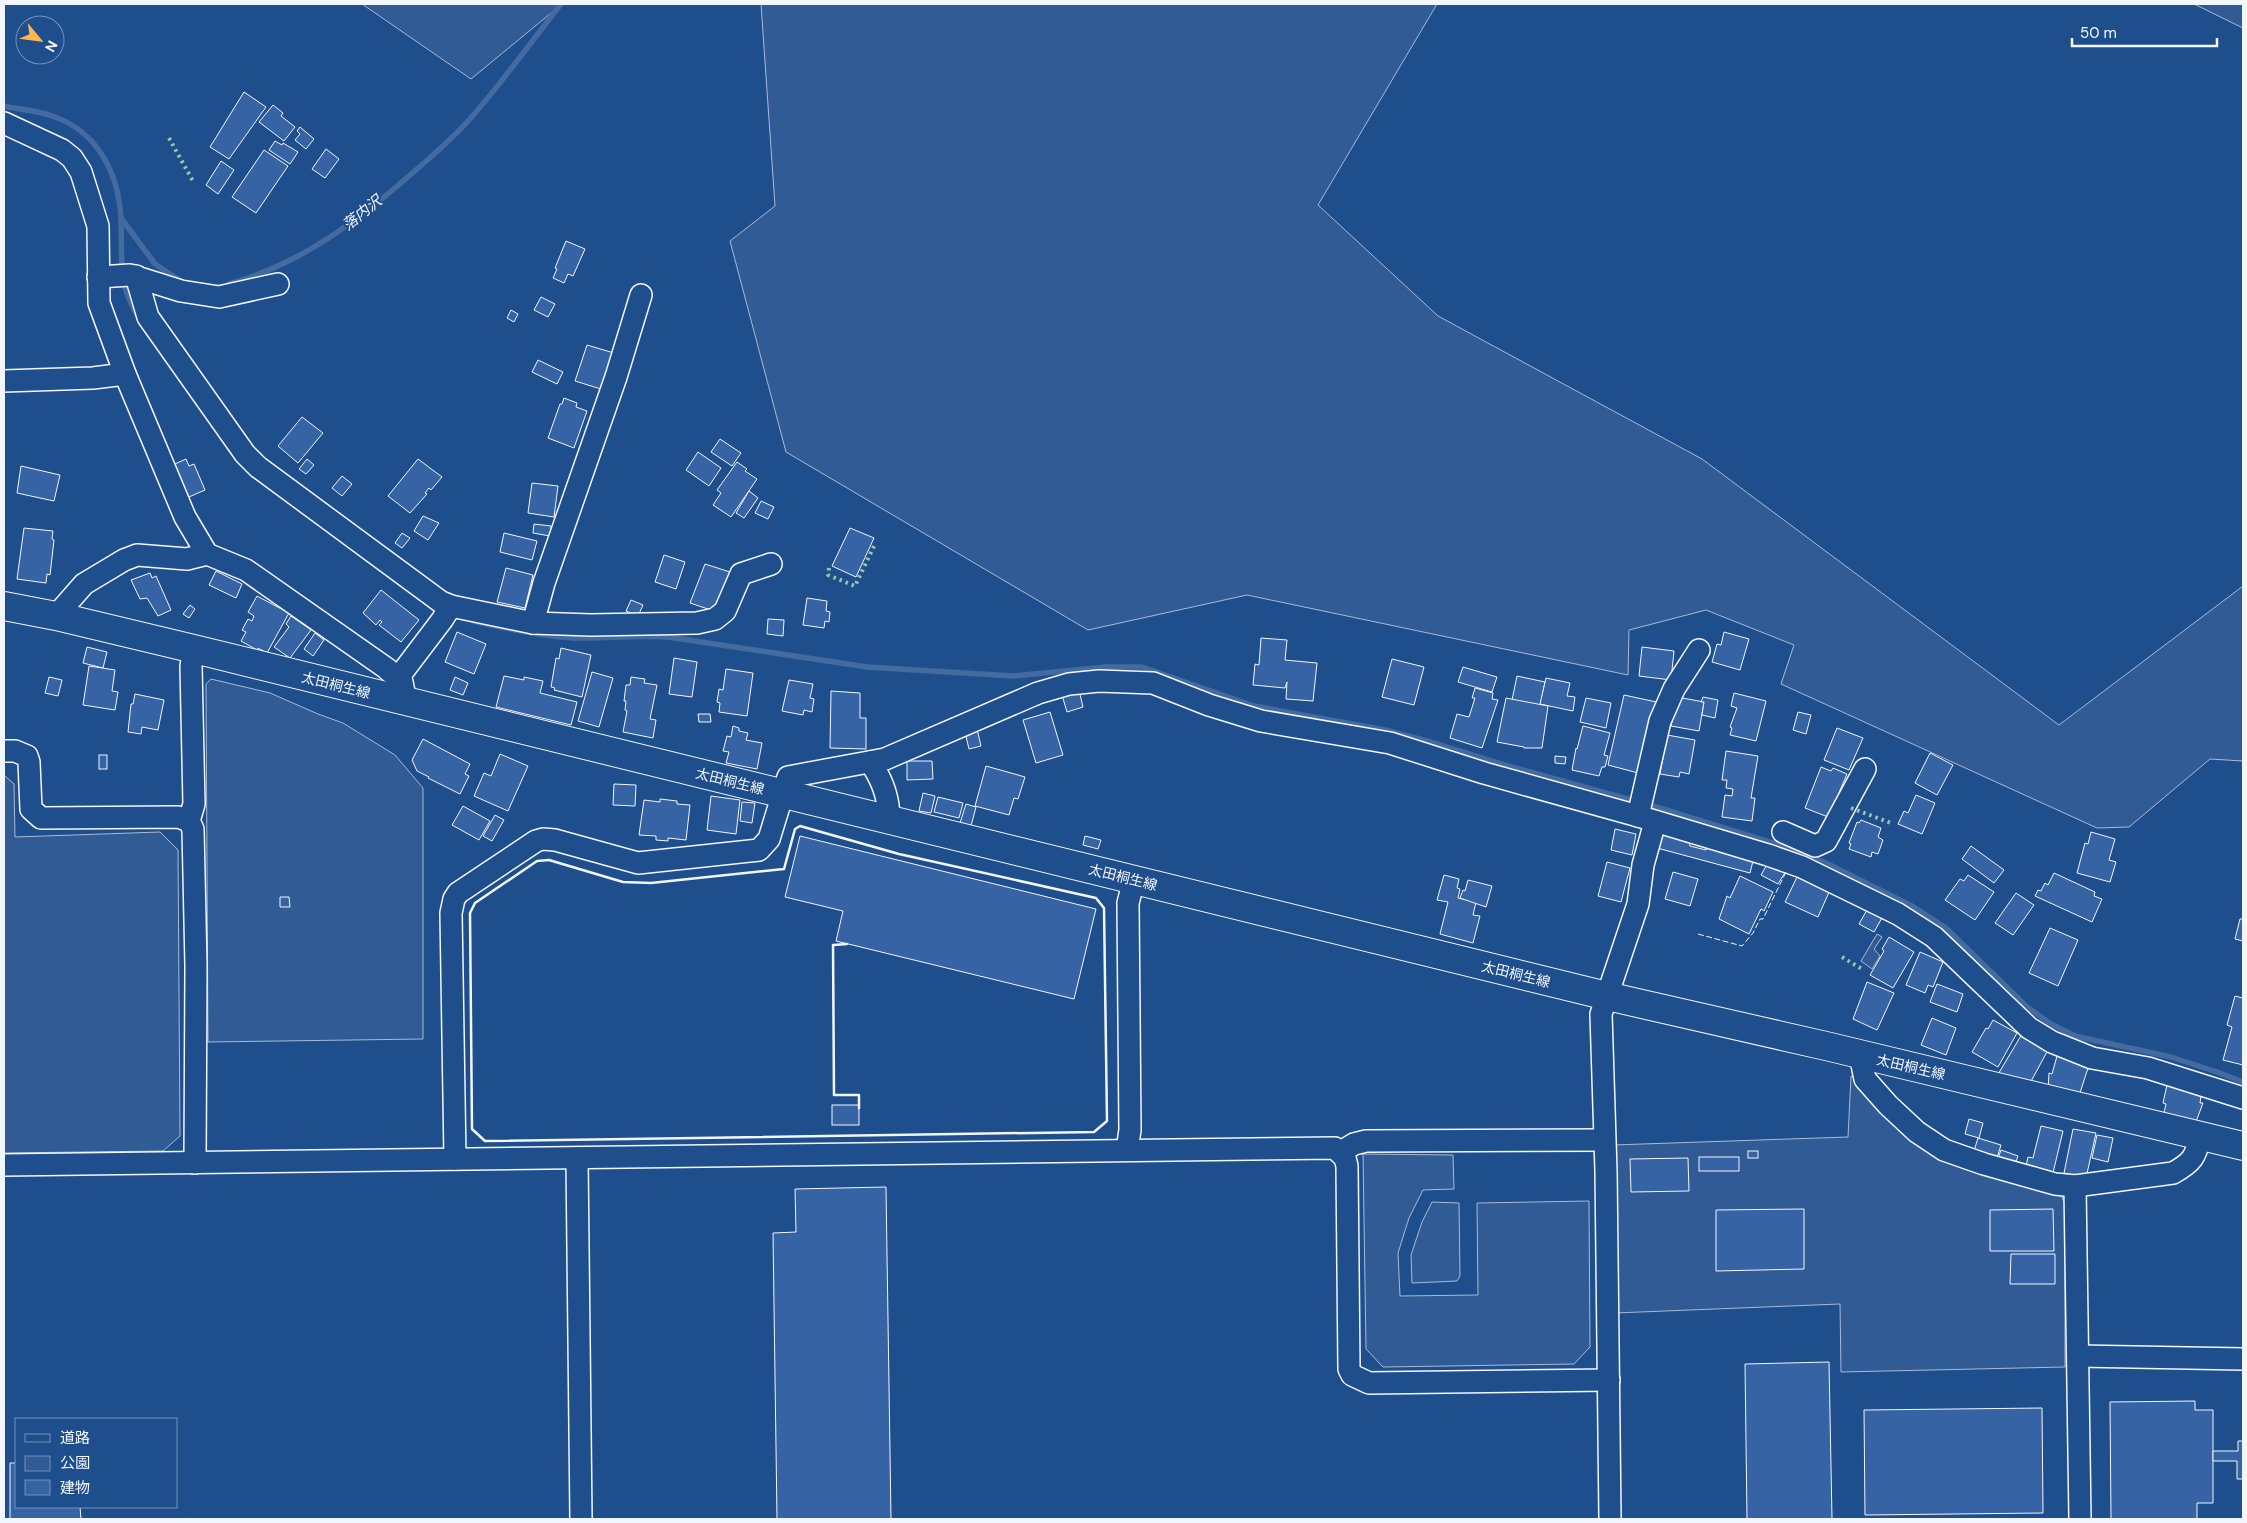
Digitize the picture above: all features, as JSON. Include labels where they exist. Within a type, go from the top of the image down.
[{"type":"main road","name":"太田桐生線","points":[[4,606],[56,616],[194,649],[402,690],[782,794],[1606,996],[1860,1054],[2243,1146]]},
{"type":"street","points":[[4,123],[62,150],[72,158],[87,186],[98,226],[120,276],[142,302],[148,317],[245,454],[258,466],[441,602],[447,612]]},
{"type":"street","points":[[120,276],[181,291],[220,296],[278,284]]},
{"type":"street","points":[[120,276],[99,303],[125,374],[185,517],[207,554]]},
{"type":"street","points":[[533,623],[544,583],[616,377],[641,295]]},
{"type":"street","points":[[4,381],[93,378],[125,374]]},
{"type":"street","points":[[56,616],[84,584],[124,560],[137,555],[186,559],[207,554],[246,570],[402,690],[447,612]]},
{"type":"street","points":[[447,612],[533,623],[591,625],[711,621],[724,611],[741,574],[771,564]]},
{"type":"street","points":[[189,821],[194,804],[191,666],[194,649]]},
{"type":"street","points":[[1610,1519],[1602,1014],[1606,996],[1638,904],[1643,865],[1644,790],[1660,721],[1674,689],[1698,650]]},
{"type":"street","points":[[455,1159],[451,913],[454,899],[458,893],[536,841],[543,839],[555,840],[638,863],[759,850],[769,838],[788,777],[795,774],[885,759],[1038,694],[1069,684],[1099,680],[1153,683],[1210,705],[1261,721],[1390,744],[1644,817],[1802,867],[1891,910],[1934,937],[2029,1028],[2052,1042],[2092,1058],[2148,1068],[2243,1098]]},
{"type":"street","points":[[4,751],[22,753],[26,756],[29,762],[31,810],[41,818],[178,817],[189,821],[194,829],[195,1163]]},
{"type":"street","points":[[870,762],[880,776],[887,799],[889,819]]},
{"type":"street","points":[[1802,867],[1815,846],[1826,841],[1865,769]]},
{"type":"street","points":[[1783,832],[1815,846]]},
{"type":"street","points":[[1126,1150],[1130,1130],[1128,903],[1134,880]]},
{"type":"street","points":[[1860,1054],[1865,1080],[1888,1105],[1918,1132],[1944,1150],[1984,1164],[2055,1184],[2075,1186],[2173,1174],[2196,1156],[2201,1136]]},
{"type":"street","points":[[1341,1152],[1354,1144],[1366,1141],[1604,1140]]},
{"type":"street","points":[[4,1165],[1335,1148],[1341,1152],[1347,1166],[1348,1326],[1350,1370],[1352,1375],[1369,1383],[1609,1380]]},
{"type":"street","points":[[577,1158],[581,1519]]},
{"type":"street","points":[[2075,1186],[2080,1519]]},
{"type":"street","points":[[2078,1356],[2243,1358]]},
{"type":"green space","points":[[362,4],[562,4],[471,79]]},
{"type":"green space","points":[[761,4],[1437,4],[1318,205],[1438,316],[1702,459],[2059,725],[2243,586],[2243,761],[2210,759],[2129,827],[2097,828],[1781,684],[1794,645],[1706,610],[1629,630],[1628,675],[1247,595],[1088,630],[786,452],[730,241],[775,206]]},
{"type":"green space","points":[[2194,4],[2243,4],[2243,28]]},
{"type":"green space","points":[[211,679],[270,693],[343,723],[395,755],[423,788],[423,1039],[208,1042],[206,684]]},
{"type":"green space","points":[[4,775],[14,784],[15,837],[160,832],[178,850],[180,1136],[163,1151],[4,1153]]},
{"type":"green space","points":[[1877,934],[1882,937],[1874,949],[1880,956],[1872,969],[1861,961]]},
{"type":"green space","points":[[1851,1076],[1855,1077],[1895,1123],[2059,1191],[2065,1204],[2065,1367],[1841,1372],[1840,1304],[1615,1313],[1613,1145],[1848,1137]]},
{"type":"green space","points":[[1363,1154],[1453,1155],[1454,1189],[1423,1190],[1409,1218],[1398,1253],[1400,1296],[1478,1295],[1477,1203],[1589,1201],[1590,1347],[1574,1364],[1383,1367],[1366,1349]]},
{"type":"green space","points":[[1432,1202],[1459,1203],[1460,1276],[1457,1281],[1412,1283],[1411,1255],[1422,1222]]},
{"type":"building","points":[[244,92],[266,107],[229,159],[210,147]]},
{"type":"building","points":[[273,105],[283,113],[281,116],[295,127],[284,141],[259,122]]},
{"type":"building","points":[[300,127],[314,139],[306,149],[295,140],[300,134],[297,131]]},
{"type":"building","points":[[275,141],[282,145],[283,143],[298,152],[290,164],[269,150]]},
{"type":"building","points":[[326,149],[339,159],[325,178],[312,169]]},
{"type":"building","points":[[264,150],[288,166],[256,213],[232,197]]},
{"type":"building","points":[[221,161],[234,170],[218,194],[206,185]]},
{"type":"building","points":[[566,241],[585,249],[573,276],[568,274],[564,283],[553,278]]},
{"type":"building","points":[[541,297],[555,304],[548,317],[534,310]]},
{"type":"building","points":[[511,310],[518,314],[514,322],[507,318]]},
{"type":"building","points":[[587,345],[614,353],[604,390],[575,381]]},
{"type":"building","points":[[538,360],[563,372],[557,384],[532,372]]},
{"type":"building","points":[[564,398],[577,403],[576,407],[587,411],[574,448],[548,438]]},
{"type":"building","points":[[302,417],[323,433],[298,463],[278,446]]},
{"type":"building","points":[[720,439],[741,453],[732,466],[711,452]]},
{"type":"building","points":[[698,452],[721,468],[709,486],[686,470]]},
{"type":"building","points":[[186,459],[189,466],[194,464],[205,490],[182,500],[168,467]]},
{"type":"building","points":[[307,459],[314,465],[306,474],[299,469]]},
{"type":"building","points":[[418,459],[442,477],[431,490],[429,488],[425,493],[427,494],[410,513],[388,496]]},
{"type":"building","points":[[737,462],[747,469],[745,471],[757,479],[731,517],[713,505],[721,493],[717,490]]},
{"type":"building","points":[[21,466],[60,475],[54,501],[17,493]]},
{"type":"building","points":[[342,476],[352,484],[342,496],[332,488]]},
{"type":"building","points":[[532,483],[558,486],[554,517],[528,513]]},
{"type":"building","points":[[749,491],[758,498],[744,518],[736,513]]},
{"type":"building","points":[[761,501],[774,507],[768,519],[755,513]]},
{"type":"building","points":[[423,516],[439,523],[428,540],[414,531]]},
{"type":"building","points":[[534,524],[551,526],[550,536],[533,533]]},
{"type":"building","points":[[24,528],[53,531],[52,539],[54,540],[50,575],[47,574],[46,583],[17,579]]},
{"type":"building","points":[[850,528],[874,538],[856,577],[832,566]]},
{"type":"building","points":[[402,533],[410,538],[402,548],[395,543]]},
{"type":"building","points":[[504,533],[537,541],[532,560],[500,552]]},
{"type":"building","points":[[664,555],[685,562],[676,589],[655,582]]},
{"type":"building","points":[[705,564],[730,572],[717,612],[690,603]]},
{"type":"building","points":[[506,568],[533,575],[525,608],[497,602]]},
{"type":"building","points":[[216,571],[242,584],[236,598],[209,585]]},
{"type":"building","points":[[150,573],[152,578],[156,576],[171,610],[158,616],[147,598],[140,599],[131,580]]},
{"type":"building","points":[[381,590],[419,620],[401,642],[379,625],[382,622],[380,620],[376,625],[363,613]]},
{"type":"building","points":[[257,596],[289,613],[267,653],[241,641],[246,632],[242,630],[248,619],[252,621],[254,616],[248,612]]},
{"type":"building","points":[[807,598],[827,601],[826,611],[830,612],[829,622],[825,621],[824,628],[803,625]]},
{"type":"building","points":[[631,600],[643,605],[638,616],[626,611]]},
{"type":"building","points":[[190,605],[195,609],[189,618],[183,614]]},
{"type":"building","points":[[291,616],[311,630],[290,658],[274,647],[289,627],[286,624]]},
{"type":"building","points":[[768,619],[784,620],[783,636],[767,634]]},
{"type":"building","points":[[457,632],[486,644],[474,674],[445,662]]},
{"type":"building","points":[[1724,632],[1749,639],[1740,670],[1712,662],[1717,644],[1721,645]]},
{"type":"building","points":[[315,633],[324,640],[313,656],[304,649]]},
{"type":"building","points":[[1261,638],[1287,640],[1285,660],[1317,663],[1313,701],[1286,699],[1287,682],[1285,688],[1253,685],[1255,664],[1259,665]]},
{"type":"building","points":[[87,647],[107,652],[103,668],[83,663]]},
{"type":"building","points":[[1642,647],[1674,651],[1671,680],[1639,676]]},
{"type":"building","points":[[561,648],[591,655],[582,697],[554,690],[555,688],[551,687],[556,658],[559,659]]},
{"type":"building","points":[[674,658],[697,662],[692,697],[669,694]]},
{"type":"building","points":[[1392,659],[1424,667],[1414,705],[1382,697]]},
{"type":"building","points":[[89,666],[115,670],[112,691],[118,692],[115,710],[83,705]]},
{"type":"building","points":[[1463,667],[1497,677],[1492,692],[1458,682]]},
{"type":"building","points":[[726,669],[753,673],[747,716],[719,712],[720,703],[717,702],[719,689],[723,690]]},
{"type":"building","points":[[592,672],[613,678],[599,727],[578,721]]},
{"type":"building","points":[[504,676],[524,680],[524,677],[543,681],[540,693],[577,702],[571,725],[496,707]]},
{"type":"building","points":[[1517,676],[1545,682],[1540,706],[1512,700]]},
{"type":"building","points":[[49,677],[62,680],[58,696],[45,693]]},
{"type":"building","points":[[455,677],[468,683],[463,695],[450,690]]},
{"type":"building","points":[[631,677],[645,679],[644,683],[657,685],[650,719],[656,720],[653,738],[623,732],[627,711],[625,710],[626,701],[624,701],[626,685],[630,685]]},
{"type":"building","points":[[1546,678],[1570,683],[1567,696],[1575,697],[1573,711],[1540,704]]},
{"type":"building","points":[[789,680],[813,684],[810,698],[814,699],[812,712],[804,710],[803,715],[782,711]]},
{"type":"building","points":[[1475,688],[1493,693],[1492,699],[1498,700],[1482,748],[1450,738],[1457,714],[1469,717],[1475,698],[1472,698]]},
{"type":"building","points":[[1079,690],[1083,707],[1067,712],[1062,695]]},
{"type":"building","points":[[831,691],[860,693],[860,718],[866,718],[866,749],[830,748]]},
{"type":"building","points":[[1734,693],[1766,701],[1756,741],[1730,735],[1732,728],[1730,727],[1737,708],[1731,706]]},
{"type":"building","points":[[135,694],[164,700],[158,730],[142,727],[141,734],[128,732],[131,704],[133,704]]},
{"type":"building","points":[[1624,695],[1661,703],[1642,774],[1608,765]]},
{"type":"building","points":[[1677,697],[1704,702],[1699,731],[1671,726]]},
{"type":"building","points":[[1703,697],[1718,700],[1715,718],[1702,715],[1704,702],[1701,702]]},
{"type":"building","points":[[1506,698],[1548,706],[1542,748],[1524,748],[1497,742]]},
{"type":"building","points":[[1586,698],[1611,703],[1606,728],[1580,722]]},
{"type":"building","points":[[1050,712],[1063,755],[1036,763],[1023,720]]},
{"type":"building","points":[[1798,712],[1811,715],[1806,734],[1793,730]]},
{"type":"building","points":[[698,714],[710,714],[711,722],[699,722]]},
{"type":"building","points":[[733,726],[739,728],[739,731],[748,733],[746,740],[762,743],[757,769],[726,763],[729,752],[723,751],[727,736],[731,737]]},
{"type":"building","points":[[1583,726],[1610,733],[1604,755],[1608,756],[1605,767],[1602,767],[1599,776],[1572,770]]},
{"type":"building","points":[[1837,728],[1863,738],[1849,770],[1824,760]]},
{"type":"building","points":[[977,729],[981,746],[969,749],[965,732]]},
{"type":"building","points":[[1667,735],[1695,740],[1689,774],[1680,772],[1679,777],[1660,774]]},
{"type":"building","points":[[423,739],[470,764],[465,774],[469,776],[460,794],[417,771],[412,760]]},
{"type":"building","points":[[1726,751],[1758,756],[1751,798],[1755,798],[1752,821],[1722,817],[1725,795],[1732,796],[1733,789],[1726,788],[1727,780],[1722,780]]},
{"type":"building","points":[[1930,753],[1953,765],[1937,795],[1915,783]]},
{"type":"building","points":[[500,754],[528,766],[508,811],[474,796],[484,773],[491,776]]},
{"type":"building","points":[[99,755],[107,755],[107,769],[99,769]]},
{"type":"building","points":[[1555,756],[1566,757],[1565,764],[1555,763]]},
{"type":"building","points":[[907,761],[932,761],[933,779],[907,780]]},
{"type":"building","points":[[986,766],[1025,777],[1018,799],[1014,798],[1009,815],[975,806]]},
{"type":"building","points":[[1821,767],[1831,771],[1833,768],[1847,774],[1838,795],[1842,797],[1833,819],[1805,808]]},
{"type":"building","points":[[614,784],[636,785],[635,806],[613,805]]},
{"type":"building","points":[[923,793],[935,796],[931,813],[919,811]]},
{"type":"building","points":[[1916,795],[1935,803],[1922,834],[1898,824],[1904,811],[1908,813]]},
{"type":"building","points":[[711,796],[740,800],[736,834],[707,830]]},
{"type":"building","points":[[938,797],[963,803],[959,818],[934,812]]},
{"type":"building","points":[[660,799],[677,801],[677,804],[690,805],[686,840],[668,838],[668,841],[656,840],[656,836],[639,835],[644,800],[660,802]]},
{"type":"building","points":[[742,802],[755,803],[752,823],[740,821]]},
{"type":"building","points":[[966,804],[976,807],[971,826],[960,823]]},
{"type":"building","points":[[463,806],[490,821],[479,840],[452,825]]},
{"type":"building","points":[[495,815],[504,820],[492,841],[483,836]]},
{"type":"building","points":[[1861,820],[1881,828],[1878,837],[1883,840],[1878,854],[1872,852],[1871,857],[1849,849],[1851,844],[1849,843],[1857,822],[1859,823]]},
{"type":"building","points":[[1615,829],[1636,834],[1632,855],[1611,850]]},
{"type":"building","points":[[1662,830],[1688,837],[1690,846],[1706,850],[1707,844],[1754,857],[1750,873],[1657,848]]},
{"type":"building","points":[[2091,832],[2115,839],[2109,860],[2116,862],[2110,882],[2077,873],[2085,843],[2088,844]]},
{"type":"building","points":[[800,836],[1096,909],[1074,999],[836,941],[843,911],[785,897]]},
{"type":"building","points":[[1085,836],[1101,840],[1098,849],[1083,845]]},
{"type":"building","points":[[1971,846],[2004,870],[1994,883],[1962,859]]},
{"type":"building","points":[[1769,861],[1786,871],[1778,884],[1761,875]]},
{"type":"building","points":[[1607,862],[1630,868],[1621,902],[1598,896]]},
{"type":"building","points":[[1673,872],[1698,879],[1690,906],[1665,899]]},
{"type":"building","points":[[2054,873],[2095,892],[2094,896],[2102,899],[2092,922],[2035,896],[2038,890],[2041,891],[2045,883],[2048,885]]},
{"type":"building","points":[[1444,875],[1459,879],[1457,888],[1460,889],[1458,898],[1476,902],[1473,915],[1480,916],[1473,943],[1440,934],[1448,902],[1437,900]]},
{"type":"building","points":[[1798,875],[1830,890],[1818,917],[1785,902]]},
{"type":"building","points":[[1968,875],[1994,892],[1975,920],[1945,900],[1960,879],[1964,881]]},
{"type":"building","points":[[1740,876],[1773,892],[1764,911],[1761,909],[1749,934],[1719,919],[1727,896],[1730,898]]},
{"type":"building","points":[[1468,880],[1492,886],[1486,907],[1460,898],[1463,890],[1465,891]]},
{"type":"building","points":[[2016,893],[2034,905],[2013,935],[1995,923]]},
{"type":"building","points":[[280,897],[289,897],[290,907],[280,907]]},
{"type":"building","points":[[1868,908],[1883,916],[1874,932],[1859,924]]},
{"type":"building","points":[[2240,919],[2243,919],[2243,941],[2235,939]]},
{"type":"building","points":[[2050,928],[2078,940],[2058,986],[2029,973]]},
{"type":"building","points":[[1889,937],[1914,952],[1893,988],[1870,975],[1884,951],[1882,949]]},
{"type":"building","points":[[1920,952],[1943,962],[1933,987],[1928,985],[1925,993],[1906,985]]},
{"type":"building","points":[[1867,982],[1894,993],[1877,1030],[1853,1019]]},
{"type":"building","points":[[1937,984],[1963,994],[1957,1012],[1930,1002]]},
{"type":"building","points":[[2235,996],[2243,998],[2243,1065],[2223,1060],[2232,1027],[2227,1025]]},
{"type":"building","points":[[1932,1018],[1956,1028],[1946,1055],[1921,1045]]},
{"type":"building","points":[[1993,1020],[2017,1033],[1998,1067],[1972,1052]]},
{"type":"building","points":[[2022,1034],[2048,1050],[2029,1085],[1997,1076]]},
{"type":"building","points":[[2057,1056],[2089,1065],[2078,1099],[2048,1091],[2049,1073],[2052,1074]]},
{"type":"building","points":[[2167,1085],[2194,1092],[2193,1094],[2201,1096],[2200,1103],[2203,1103],[2194,1127],[2166,1120],[2168,1114],[2164,1113],[2166,1104],[2163,1103]]},
{"type":"building","points":[[832,1105],[859,1105],[859,1125],[832,1125]]},
{"type":"building","points":[[1969,1119],[1983,1123],[1979,1138],[1965,1134]]},
{"type":"building","points":[[2041,1126],[2063,1131],[2052,1177],[2025,1171],[2028,1157],[2033,1158]]},
{"type":"building","points":[[2073,1129],[2096,1133],[2086,1178],[2064,1173]]},
{"type":"building","points":[[2097,1135],[2113,1138],[2108,1162],[2092,1158]]},
{"type":"building","points":[[1978,1138],[2001,1145],[1996,1161],[1973,1154]]},
{"type":"building","points":[[2001,1150],[2018,1156],[2013,1170],[1996,1164]]},
{"type":"building","points":[[1748,1151],[1758,1151],[1758,1158],[1748,1158]]},
{"type":"building","points":[[1699,1157],[1739,1157],[1739,1171],[1699,1171]]},
{"type":"building","points":[[1688,1158],[1689,1191],[1631,1192],[1630,1159]]},
{"type":"building","points":[[886,1187],[891,1519],[777,1519],[773,1233],[796,1232],[795,1189]]},
{"type":"building","points":[[1804,1209],[1804,1269],[1716,1271],[1716,1210]]},
{"type":"building","points":[[2053,1209],[2054,1251],[1990,1251],[1990,1210]]},
{"type":"building","points":[[2011,1254],[2055,1254],[2055,1284],[2010,1284]]},
{"type":"building","points":[[1829,1362],[1832,1519],[1747,1519],[1745,1364]]},
{"type":"building","points":[[2195,1401],[2195,1410],[2213,1410],[2213,1503],[2197,1503],[2197,1519],[2111,1519],[2110,1402]]},
{"type":"building","points":[[2042,1408],[2043,1513],[1865,1515],[1864,1410]]},
{"type":"building","points":[[2238,1441],[2243,1441],[2243,1479],[2237,1479],[2237,1461],[2213,1461],[2213,1451],[2238,1451]]},
{"type":"building","points":[[10,1463],[15,1463],[15,1508],[80,1508],[81,1519],[10,1519]]},
{"type":"waterway","name":"落内沢","points":[[229,284],[279,266],[302,254],[347,226],[389,193],[440,149],[469,120],[561,4]]},
{"type":"waterway","points":[[4,106],[46,114],[68,123],[94,143],[103,156],[116,186],[119,203],[124,284],[128,298],[139,319]]},
{"type":"waterway","name":"落内沢","points":[[121,218],[155,264],[179,280]]},
{"type":"waterway","points":[[473,621],[524,632],[562,637],[650,636],[675,638],[867,667],[1013,676],[1106,667],[1142,667],[1254,706],[1385,730],[1653,806],[1793,849],[1828,864],[1912,906],[1946,928],[2027,1007],[2051,1024],[2075,1036],[2171,1057],[2243,1082]]},
{"type":"hedge","points":[[169,138],[194,183]]},
{"type":"hedge","points":[[829,568],[828,575],[855,586],[875,544]]},
{"type":"hedge","points":[[1851,808],[1891,823]]},
{"type":"hedge","points":[[1842,957],[1862,969]]},
{"type":"fence","points":[[1698,934],[1742,946],[1753,933],[1760,919],[1763,919],[1786,872]]},
{"type":"wall","points":[[800,826],[899,854],[1096,898],[1104,908],[1107,1121],[1094,1132],[485,1141],[472,1129],[470,913],[475,903],[537,861],[549,860],[623,882],[651,883],[784,869],[795,829],[800,826]]},
{"type":"wall","points":[[847,944],[833,945],[834,1095],[859,1095],[859,1108]]}]
